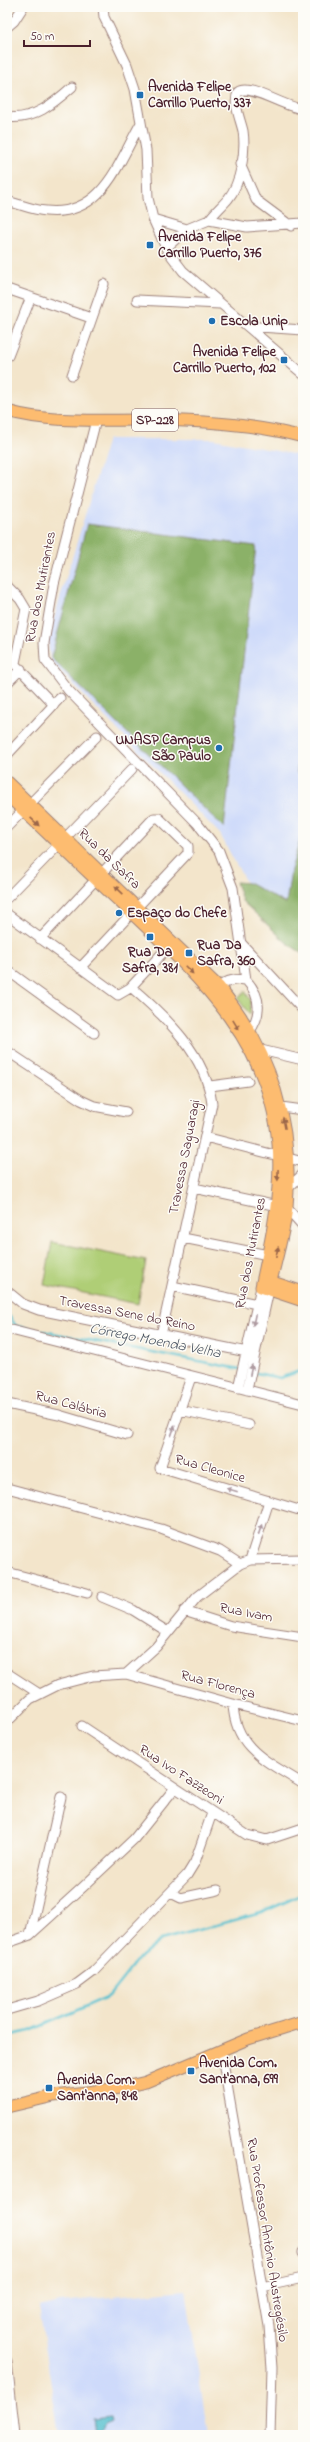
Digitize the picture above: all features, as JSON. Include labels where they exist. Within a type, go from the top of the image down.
[{"type":"main road","name":"SP-228","points":[[7,411],[38,417],[96,420],[207,422],[247,427],[303,437]]},
{"type":"main road","name":"Rua da Safra","points":[[7,782],[26,807],[216,990],[250,1031]]},
{"type":"main road","name":"Rua da Safra","points":[[7,795],[26,807]]},
{"type":"main road","name":"Rua da Safra","points":[[134,910],[167,948],[216,990]]},
{"type":"main road","name":"Rua dos Mutirantes","points":[[216,990],[243,1036],[262,1075],[283,1157],[287,1189],[268,1255],[266,1285]]},
{"type":"main road","name":"Rua dos Mutirantes","points":[[250,1031],[261,1050],[274,1080],[281,1107],[283,1157],[282,1207],[266,1285]]},
{"type":"main road","points":[[266,1285],[303,1292]]},
{"type":"main road","points":[[266,1285],[303,1301]]},
{"type":"main road","points":[[7,2107],[54,2096],[141,2084],[221,2050],[303,2022]]},
{"type":"street","points":[[7,27],[14,21],[23,7]]},
{"type":"street","points":[[103,7],[104,17],[127,65],[135,89],[146,150],[148,198],[153,219],[166,248],[174,261],[220,304],[303,374]]},
{"type":"street","points":[[7,117],[23,117],[45,109],[72,86]]},
{"type":"street","points":[[166,248],[186,229],[209,220],[235,187],[244,149],[243,132],[235,99],[241,90],[254,91],[280,104],[303,109]]},
{"type":"street","points":[[7,201],[44,211],[60,212],[68,211],[89,202],[106,188],[141,123]]},
{"type":"street","points":[[240,164],[256,200],[291,226]]},
{"type":"street","points":[[153,219],[186,229]]},
{"type":"street","points":[[209,220],[247,227],[291,226],[303,223]]},
{"type":"street","points":[[72,375],[104,284]]},
{"type":"street","points":[[7,289],[91,318]]},
{"type":"street","points":[[8,356],[31,298]]},
{"type":"street","points":[[137,300],[220,304]]},
{"type":"street","points":[[247,326],[303,330]]},
{"type":"street","name":"Rua dos Mutirantes","points":[[96,420],[54,584],[44,643],[45,660],[68,690],[209,836],[226,865],[233,888],[246,980]]},
{"type":"street","points":[[7,586],[20,599],[26,609],[18,666],[7,683]]},
{"type":"street","points":[[7,656],[57,701],[7,755]]},
{"type":"street","points":[[7,827],[97,736]]},
{"type":"street","points":[[7,898],[132,769]]},
{"type":"street","points":[[40,938],[154,818],[161,819],[188,846],[189,850],[80,968]]},
{"type":"street","points":[[7,914],[118,995],[131,987],[167,948]]},
{"type":"street","points":[[241,943],[303,1010]]},
{"type":"street","points":[[7,970],[94,1033]]},
{"type":"street","points":[[216,990],[232,980],[246,980],[255,991],[259,1005],[257,1019],[250,1031]]},
{"type":"street","name":"Travessa Saguaragi","points":[[131,987],[175,1028],[191,1049],[210,1086],[212,1104],[161,1335]]},
{"type":"street","points":[[7,1050],[81,1100],[94,1106],[126,1112]]},
{"type":"street","points":[[261,1050],[303,1060]]},
{"type":"street","points":[[210,1086],[248,1081]]},
{"type":"street","points":[[281,1107],[303,1110]]},
{"type":"street","points":[[205,1137],[303,1162]]},
{"type":"street","points":[[287,1189],[303,1174]]},
{"type":"street","points":[[194,1188],[282,1207],[303,1226]]},
{"type":"street","points":[[183,1238],[268,1255]]},
{"type":"street","name":"Rua dos Mutirantes","points":[[243,1386],[257,1304],[266,1285]]},
{"type":"street","name":"Rua dos Mutirantes","points":[[249,1354],[266,1285]]},
{"type":"street","points":[[172,1286],[257,1304]]},
{"type":"street","name":"Travessa Sene do Reino","points":[[7,1291],[29,1308],[249,1354]]},
{"type":"street","points":[[7,1329],[191,1377],[243,1386],[303,1404]]},
{"type":"street","name":"Rua Cleonice","points":[[191,1377],[160,1468],[299,1510]]},
{"type":"street","name":"Rua Calábria","points":[[7,1404],[59,1415],[127,1435]]},
{"type":"street","points":[[180,1410],[248,1425]]},
{"type":"street","points":[[7,1488],[161,1529],[220,1551],[240,1564]]},
{"type":"street","points":[[250,1560],[270,1501]]},
{"type":"street","points":[[7,1722],[18,1709],[38,1693],[80,1679],[126,1674],[156,1647],[184,1611],[202,1592],[240,1564],[250,1560],[303,1559]]},
{"type":"street","points":[[7,1572],[87,1593]]},
{"type":"street","points":[[102,1596],[133,1610],[168,1632]]},
{"type":"street","name":"Rua Ivam","points":[[184,1611],[231,1626],[303,1636]]},
{"type":"street","points":[[7,1673],[38,1693]]},
{"type":"street","name":"Rua Florença","points":[[126,1674],[233,1704],[303,1721]]},
{"type":"street","points":[[233,1704],[236,1728],[246,1743],[266,1760],[303,1784]]},
{"type":"street","name":"Rua Ivo Fazzeoni","points":[[82,1726],[174,1789],[247,1835],[267,1840],[303,1828]]},
{"type":"street","points":[[7,1943],[30,1935],[134,1839],[174,1789]]},
{"type":"street","points":[[30,1935],[61,1797]]},
{"type":"street","points":[[7,2010],[38,2001],[77,1984],[93,1972],[187,1875],[196,1862],[212,1813]]},
{"type":"street","points":[[170,1892],[181,1898],[218,1890]]},
{"type":"street","name":"Rua Professor Antônio Austregésilo","points":[[221,2050],[272,2349],[270,2435]]},
{"type":"street","points":[[262,2287],[303,2278]]},
{"type":"street","points":[[7,2361],[15,2435]]},
{"type":"shaded area","name":"UNASP Campus São Paulo","points":[[108,439],[214,439],[303,456],[303,951],[257,903],[220,834],[50,661],[48,638]]},
{"type":"shaded area","points":[[186,2290],[208,2435],[59,2435],[39,2307],[61,2302]]},
{"type":"green space","points":[[87,524],[256,546],[224,828],[51,658]]},
{"type":"green space","points":[[303,704],[303,775],[297,773]]},
{"type":"green space","points":[[303,830],[303,954],[287,943],[242,901],[236,882],[249,883],[286,904],[291,870]]},
{"type":"green space","points":[[245,991],[251,1001],[250,1015],[238,999]]},
{"type":"green space","points":[[52,1242],[146,1261],[138,1304],[44,1285]]},
{"type":"water","points":[[111,2417],[112,2421],[105,2424],[100,2431],[95,2432],[93,2419]]},
{"type":"waterway","name":"Córrego Moenda Velha","points":[[7,1313],[16,1326],[240,1369]]},
{"type":"waterway","name":"Córrego Moenda Velha","points":[[252,1372],[280,1378],[303,1370]]},
{"type":"waterway","points":[[7,2036],[30,2031],[109,1996],[140,1957],[161,1940],[261,1913],[303,1894]]},
{"type":"place","name":"Avenida Felipe Carrillo Puerto, 337","points":[[140,95]]},
{"type":"place","name":"Avenida Felipe Carrillo Puerto, 376","points":[[150,245]]},
{"type":"place","name":"Escola Unip","points":[[212,321]]},
{"type":"place","name":"Avenida Felipe Carrillo Puerto, 102","points":[[284,360]]},
{"type":"place","name":"UNASP Campus São Paulo","points":[[219,748]]},
{"type":"place","name":"Espaço do Chefe","points":[[119,913]]},
{"type":"place","name":"Rua Da Safra, 381","points":[[150,937]]},
{"type":"place","name":"Rua Da Safra, 360","points":[[189,953]]},
{"type":"place","name":"Avenida Com. Sant'anna, 699","points":[[191,2071]]},
{"type":"place","name":"Avenida Com. Sant'anna, 848","points":[[49,2088]]}]
